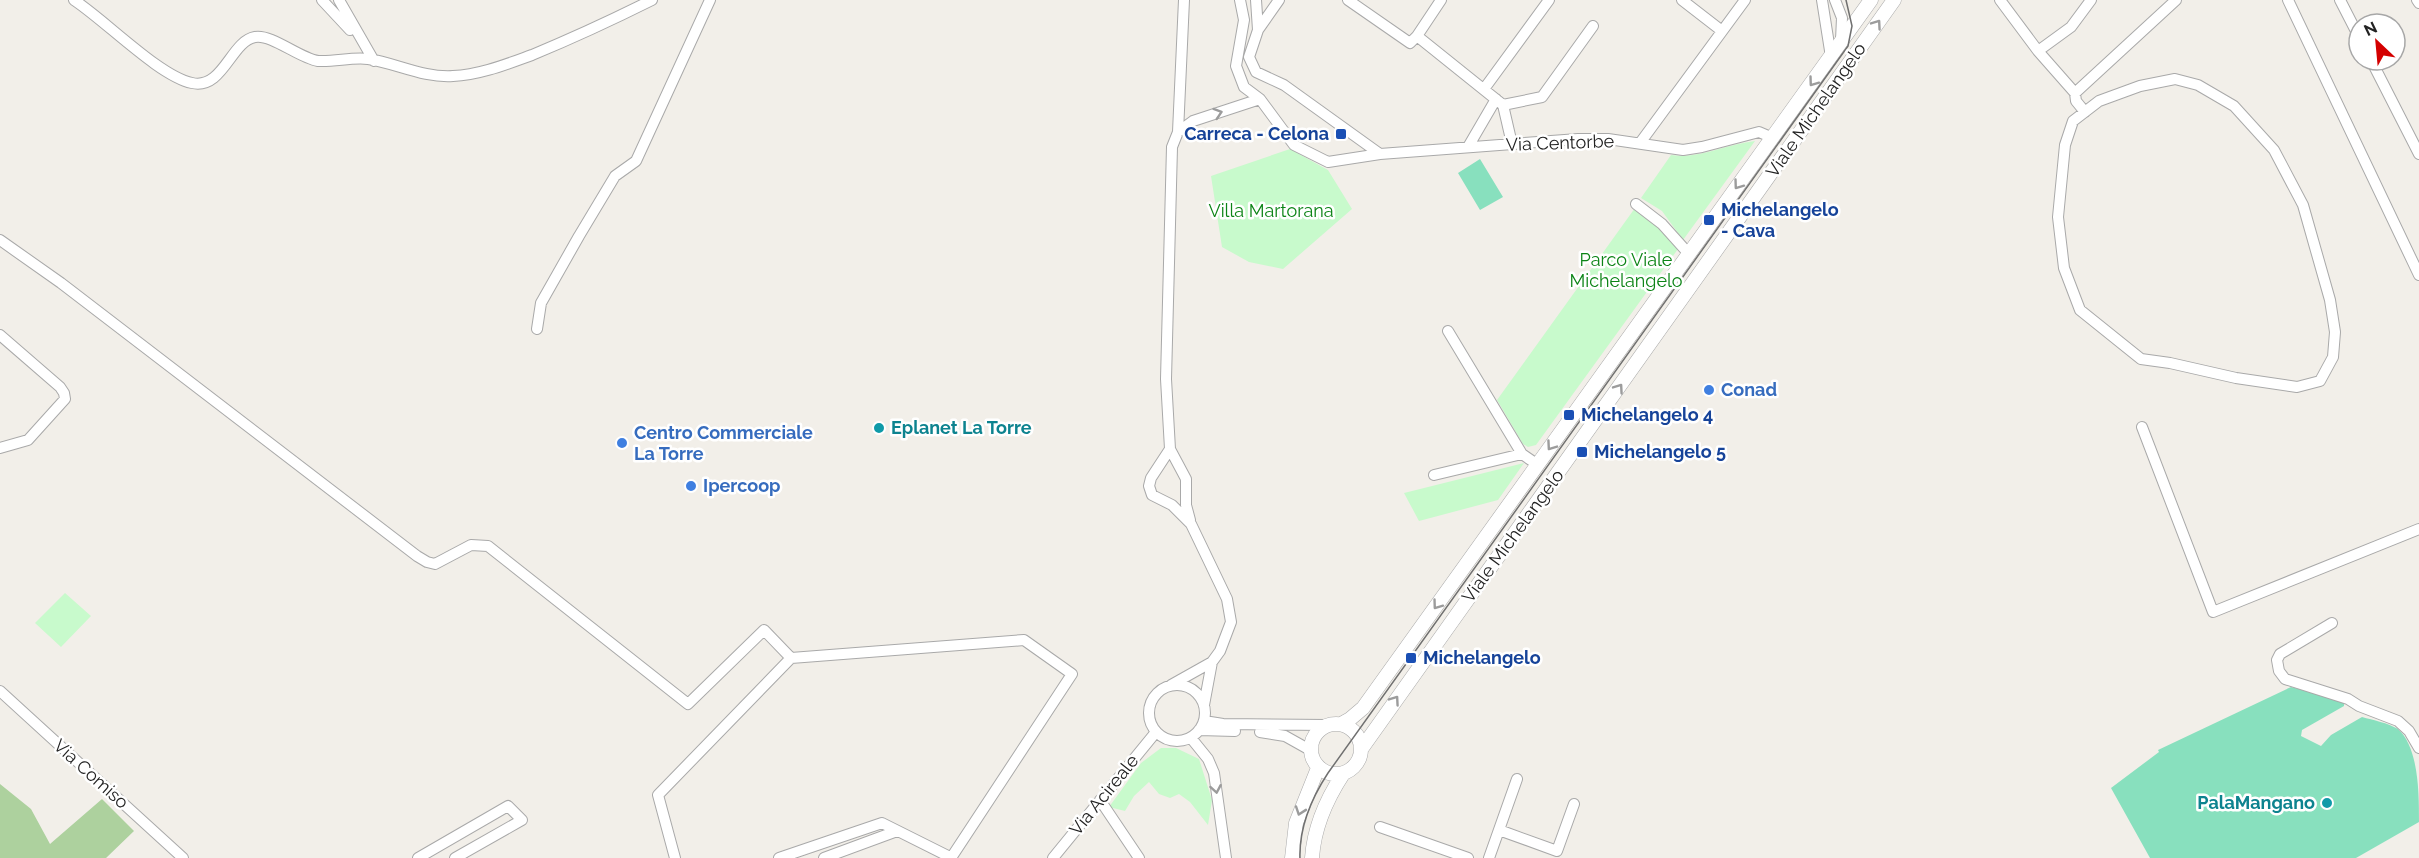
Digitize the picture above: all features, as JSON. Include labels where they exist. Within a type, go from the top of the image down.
[{"type":"street","points":[[74,0],[171,76],[196,84],[207,82],[218,74],[246,40],[255,36],[309,59],[374,61],[409,71],[452,76],[500,67],[587,33],[652,0]]},
{"type":"street","points":[[322,0],[364,45]]},
{"type":"street","points":[[339,0],[374,61]]},
{"type":"street","points":[[537,329],[541,303],[585,226],[615,176],[636,161],[710,0]]},
{"type":"street","points":[[1184,0],[1178,132],[1173,147],[1171,193],[1166,379],[1170,448],[1186,479],[1186,505],[1191,524],[1227,599],[1231,622],[1220,651],[1212,662],[1156,693],[1148,708],[1148,717],[1156,732],[1173,741],[1198,730],[1334,724],[1352,729],[1362,748],[1356,764],[1343,774],[1320,817],[1313,843],[1312,858]]},
{"type":"street","name":"Via Centorbe","points":[[1240,0],[1245,20],[1236,66],[1244,87],[1260,99],[1294,145],[1328,162],[1380,154],[1578,139],[1640,143],[1692,150],[1759,132],[1773,138]]},
{"type":"street","points":[[1256,0],[1258,30]]},
{"type":"street","points":[[1279,0],[1258,30],[1249,57],[1256,72],[1284,85],[1380,154]]},
{"type":"street","points":[[1348,0],[1410,43],[1441,0]]},
{"type":"street","points":[[1484,89],[1549,0]]},
{"type":"street","points":[[1682,0],[1722,31]]},
{"type":"street","points":[[1640,143],[1745,0]]},
{"type":"street","points":[[1822,0],[1835,52]]},
{"type":"street","points":[[1835,0],[1843,27],[1835,52]]},
{"type":"street","name":"Viale Michelangelo","points":[[1334,724],[1350,719],[1363,708],[1871,0]]},
{"type":"street","name":"Viale Michelangelo","points":[[1362,748],[1894,0]]},
{"type":"street","points":[[2000,0],[2038,51],[2075,93],[2076,101],[2085,112]]},
{"type":"street","points":[[2038,51],[2071,27],[2091,0]]},
{"type":"street","points":[[2075,93],[2176,0]]},
{"type":"street","points":[[2288,0],[2419,275]]},
{"type":"street","points":[[2340,0],[2347,14]]},
{"type":"street","points":[[1468,147],[1500,102],[1542,98],[1593,26]]},
{"type":"street","points":[[1417,36],[1500,102],[1512,144]]},
{"type":"street","points":[[2377,72],[2419,154]]},
{"type":"street","points":[[2175,79],[2198,85],[2234,106],[2274,150],[2303,205],[2330,300],[2335,332],[2333,357],[2320,381],[2297,387],[2236,378],[2141,359],[2080,310],[2064,268],[2058,218],[2065,145],[2073,121],[2085,112],[2099,101],[2130,90],[2175,79]]},
{"type":"street","points":[[1178,132],[1193,121],[1260,99]]},
{"type":"street","points":[[1636,204],[1662,224],[1689,254]]},
{"type":"street","points":[[0,240],[61,283],[417,556],[435,564],[471,545],[488,546],[688,704],[764,630],[791,658]]},
{"type":"street","points":[[1448,331],[1522,454],[1538,465]]},
{"type":"street","points":[[0,335],[60,387],[65,399],[28,440],[0,448]]},
{"type":"street","points":[[2142,427],[2213,612],[2419,530]]},
{"type":"street","points":[[1170,448],[1151,478],[1149,486],[1152,495],[1172,505],[1191,524]]},
{"type":"street","points":[[1434,475],[1522,454]]},
{"type":"street","points":[[1156,471],[1165,466],[1182,471]]},
{"type":"street","points":[[1160,500],[1170,501],[1180,498],[1186,488]]},
{"type":"street","points":[[2332,623],[2280,654],[2277,660],[2279,671],[2285,679],[2348,699],[2359,706],[2398,721],[2409,731],[2419,748]]},
{"type":"street","points":[[675,858],[658,795],[791,658],[1024,640],[1072,674],[952,858],[882,823],[780,858]]},
{"type":"street","points":[[1212,662],[1198,730],[1214,773],[1226,858]]},
{"type":"street","points":[[1171,685],[1188,686],[1201,697],[1204,705]]},
{"type":"street","name":"Via Comiso","points":[[0,691],[183,858]]},
{"type":"street","points":[[1334,724],[1315,735],[1310,750],[1312,759],[1318,768],[1328,773],[1343,774]]},
{"type":"street","points":[[1198,730],[1276,733],[1310,750]]},
{"type":"street","name":"Via Acireale","points":[[1053,858],[1156,732]]},
{"type":"street","points":[[1292,858],[1293,834],[1299,810],[1318,768]]},
{"type":"street","points":[[1489,858],[1517,779]]},
{"type":"street","points":[[1100,800],[1139,858]]},
{"type":"street","points":[[1499,831],[1557,851],[1574,804]]},
{"type":"street","points":[[418,858],[508,807],[522,820],[455,858]]},
{"type":"street","points":[[1380,827],[1468,858]]},
{"type":"street","points":[[824,858],[897,831]]},
{"type":"green space","points":[[1755,141],[1683,240],[1662,211],[1641,198],[1671,155],[1693,155]]},
{"type":"green space","name":"Villa Martorana","points":[[1290,149],[1328,170],[1352,209],[1283,269],[1249,262],[1222,247],[1211,176]]},
{"type":"green space","points":[[1480,159],[1503,197],[1480,210],[1458,173]]},
{"type":"green space","name":"Parco Viale Michelangelo","points":[[1635,208],[1655,223],[1678,249],[1536,445],[1528,447],[1523,444],[1497,400]]},
{"type":"green space","points":[[1524,463],[1498,500],[1419,521],[1404,493]]},
{"type":"green space","points":[[65,593],[91,616],[61,647],[35,623]]},
{"type":"green space","points":[[2291,687],[2344,701],[2344,706],[2302,730],[2301,736],[2321,746],[2331,735],[2362,717],[2398,729],[2405,737],[2414,759],[2418,785],[2419,822],[2356,858],[2150,858],[2111,788],[2159,752],[2158,750]]},
{"type":"green space","points":[[1161,748],[1176,748],[1199,759],[1212,800],[1208,825],[1190,802],[1179,794],[1170,798],[1159,794],[1149,782],[1134,796],[1125,811],[1109,807],[1141,763]]},
{"type":"green space","points":[[0,784],[31,809],[50,844],[102,799],[134,831],[106,858],[0,858]]},
{"type":"tram line","points":[[1300,858],[1307,814],[1328,773],[1848,46],[1852,26],[1846,0]]},
{"type":"place","name":"Carreca - Celona","points":[[1341,134]]},
{"type":"place","name":"Michelangelo - Cava","points":[[1709,220]]},
{"type":"place","name":"Conad","points":[[1709,390]]},
{"type":"place","name":"Michelangelo 4","points":[[1569,415]]},
{"type":"place","name":"Eplanet La Torre","points":[[879,428]]},
{"type":"place","name":"Centro Commerciale La Torre","points":[[622,443]]},
{"type":"place","name":"Michelangelo 5","points":[[1582,452]]},
{"type":"place","name":"Ipercoop","points":[[691,486]]},
{"type":"place","name":"Michelangelo","points":[[1411,658]]},
{"type":"place","name":"PalaMangano","points":[[2327,803]]}]
